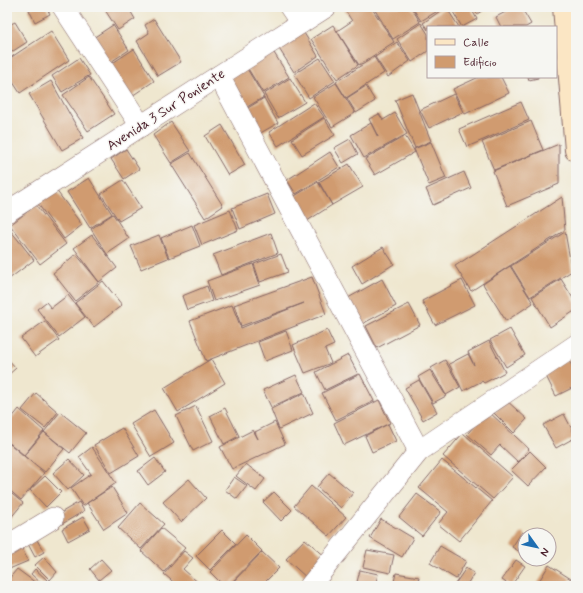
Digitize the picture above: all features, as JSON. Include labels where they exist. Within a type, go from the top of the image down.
[{"type":"street","points":[[63,7],[141,126]]},
{"type":"street","name":"Avenida 3 Sur Poniente","points":[[7,212],[219,76],[296,15],[326,7]]},
{"type":"street","points":[[564,7],[576,150]]},
{"type":"street","points":[[219,76],[419,451]]},
{"type":"street","points":[[310,586],[419,451],[576,345]]},
{"type":"street","points":[[7,546],[53,518]]},
{"type":"building","points":[[31,7],[46,7],[50,14],[35,22],[29,10]]},
{"type":"building","points":[[103,7],[128,7],[135,19],[118,30]]},
{"type":"building","points":[[343,7],[371,7],[394,42],[359,65],[337,31],[352,21]]},
{"type":"building","points":[[373,7],[411,7],[420,22],[393,39]]},
{"type":"building","points":[[412,7],[444,7],[421,21]]},
{"type":"building","points":[[446,7],[458,26],[427,26],[427,29],[423,23]]},
{"type":"building","points":[[450,7],[470,7],[477,19],[461,26]]},
{"type":"building","points":[[473,7],[488,7],[477,14]]},
{"type":"building","points":[[515,7],[521,7],[531,24],[528,26],[500,26],[496,17]]},
{"type":"building","points":[[154,19],[181,62],[158,76],[137,41],[149,33],[145,25]]},
{"type":"building","points":[[15,22],[27,42],[7,55],[7,26]]},
{"type":"building","points":[[421,23],[427,32],[427,52],[412,62],[397,39]]},
{"type":"building","points":[[113,25],[129,50],[106,65],[90,40]]},
{"type":"building","points":[[333,25],[358,65],[337,79],[311,39]]},
{"type":"building","points":[[301,28],[318,56],[294,72],[276,44]]},
{"type":"building","points":[[51,31],[69,60],[20,93],[7,73],[7,60]]},
{"type":"building","points":[[397,42],[410,61],[388,77],[375,57]]},
{"type":"building","points":[[271,48],[289,77],[263,93],[245,64]]},
{"type":"building","points":[[134,49],[154,81],[129,98],[108,66]]},
{"type":"building","points":[[374,57],[384,73],[346,98],[336,82]]},
{"type":"building","points":[[79,58],[90,75],[62,92],[52,76]]},
{"type":"building","points":[[320,58],[335,81],[309,98],[294,74]]},
{"type":"building","points":[[246,67],[264,97],[242,110],[225,80]]},
{"type":"building","points":[[89,77],[114,114],[88,131],[63,95]]},
{"type":"building","points":[[290,78],[305,102],[278,118],[264,94]]},
{"type":"building","points":[[477,78],[502,78],[509,93],[465,114],[453,89]]},
{"type":"building","points":[[51,81],[83,138],[62,150],[29,94]]},
{"type":"building","points":[[336,83],[355,113],[332,127],[313,97]]},
{"type":"building","points":[[366,86],[375,101],[356,113],[347,98]]},
{"type":"building","points":[[412,93],[431,141],[415,148],[395,100]]},
{"type":"building","points":[[454,94],[463,112],[429,128],[420,110]]},
{"type":"building","points":[[264,98],[278,123],[257,135],[243,111]]},
{"type":"building","points":[[521,102],[529,120],[467,147],[459,129]]},
{"type":"building","points":[[314,103],[324,117],[278,146],[269,132]]},
{"type":"building","points":[[395,113],[407,134],[364,158],[351,135],[371,123],[369,119],[379,114],[383,120]]},
{"type":"building","points":[[324,118],[335,135],[302,155],[292,139]]},
{"type":"building","points":[[531,121],[543,150],[494,170],[482,142]]},
{"type":"building","points":[[171,122],[190,151],[171,163],[153,135]]},
{"type":"building","points":[[222,125],[245,165],[228,175],[205,136]]},
{"type":"building","points":[[405,136],[415,152],[375,175],[365,159]]},
{"type":"building","points":[[350,139],[358,154],[343,163],[334,148]]},
{"type":"building","points":[[431,142],[446,178],[429,185],[414,149]]},
{"type":"building","points":[[559,144],[559,184],[507,206],[493,171]]},
{"type":"building","points":[[126,149],[139,169],[124,179],[111,159]]},
{"type":"building","points":[[330,152],[339,167],[296,194],[287,180]]},
{"type":"building","points":[[190,153],[223,206],[205,218],[171,164]]},
{"type":"building","points":[[349,164],[363,187],[332,205],[319,182]]},
{"type":"building","points":[[464,172],[471,188],[433,205],[426,189]]},
{"type":"building","points":[[89,178],[112,214],[90,228],[67,192]]},
{"type":"building","points":[[123,180],[141,208],[119,221],[101,194]]},
{"type":"building","points":[[318,182],[332,205],[307,221],[293,197]]},
{"type":"building","points":[[53,186],[82,225],[64,239],[35,200]]},
{"type":"building","points":[[267,194],[275,214],[240,229],[232,208]]},
{"type":"building","points":[[562,197],[565,230],[471,291],[455,266]]},
{"type":"building","points":[[36,205],[66,244],[40,264],[10,225]]},
{"type":"building","points":[[230,210],[238,230],[202,245],[194,225]]},
{"type":"building","points":[[113,214],[129,239],[107,254],[91,229]]},
{"type":"building","points":[[192,225],[200,246],[169,258],[161,238]]},
{"type":"building","points":[[7,226],[34,260],[9,279],[7,277]]},
{"type":"building","points":[[565,232],[572,271],[530,297],[511,266]]},
{"type":"building","points":[[271,233],[278,253],[221,275],[213,255]]},
{"type":"building","points":[[92,235],[117,268],[99,282],[74,248]]},
{"type":"building","points":[[159,235],[168,258],[141,269],[131,246]]},
{"type":"building","points":[[383,247],[394,264],[362,284],[352,266]]},
{"type":"building","points":[[76,254],[99,282],[75,301],[53,273]]},
{"type":"building","points":[[281,254],[288,272],[260,282],[254,264]]},
{"type":"building","points":[[253,264],[260,285],[214,301],[207,281]]},
{"type":"building","points":[[510,266],[533,303],[506,321],[483,284]]},
{"type":"building","points":[[312,277],[326,314],[206,361],[190,321],[232,305],[241,328],[304,303],[241,326],[234,305]]},
{"type":"building","points":[[382,279],[396,306],[362,324],[348,298]]},
{"type":"building","points":[[561,279],[576,303],[576,310],[550,327],[532,297]]},
{"type":"building","points":[[462,280],[475,305],[435,325],[422,301]]},
{"type":"building","points":[[103,281],[122,305],[94,327],[75,303]]},
{"type":"building","points":[[207,286],[212,301],[187,310],[182,296]]},
{"type":"building","points":[[68,295],[85,317],[59,337],[37,309],[46,302],[51,308]]},
{"type":"building","points":[[409,304],[420,325],[377,348],[366,326]]},
{"type":"building","points":[[45,321],[59,340],[35,357],[21,338]]},
{"type":"building","points":[[510,329],[525,355],[506,367],[490,340]]},
{"type":"building","points":[[327,330],[334,345],[325,349],[331,363],[305,373],[293,345]]},
{"type":"building","points":[[286,331],[293,350],[265,361],[258,342]]},
{"type":"building","points":[[489,341],[505,372],[484,383],[482,381],[463,391],[449,364],[468,354],[474,365],[468,352]]},
{"type":"building","points":[[348,355],[358,374],[325,390],[316,372]]},
{"type":"building","points":[[7,358],[16,368],[7,376]]},
{"type":"building","points":[[211,359],[225,383],[178,412],[164,388]]},
{"type":"building","points":[[568,359],[576,373],[576,386],[556,396],[544,372]]},
{"type":"building","points":[[445,360],[460,387],[446,395],[431,368]]},
{"type":"building","points":[[430,370],[446,396],[433,403],[418,377]]},
{"type":"building","points":[[360,374],[374,401],[336,420],[322,393]]},
{"type":"building","points":[[296,375],[304,392],[271,407],[263,390]]},
{"type":"building","points":[[419,380],[437,412],[423,420],[405,388]]},
{"type":"building","points":[[36,393],[58,412],[45,428],[22,410]]},
{"type":"building","points":[[304,393],[313,413],[279,429],[271,409]]},
{"type":"building","points":[[379,400],[390,423],[344,445],[334,423]]},
{"type":"building","points":[[506,400],[527,419],[514,433],[494,413]]},
{"type":"building","points":[[196,406],[213,441],[193,451],[176,416]]},
{"type":"building","points":[[225,408],[239,436],[224,444],[210,416]]},
{"type":"building","points":[[19,409],[44,431],[24,455],[7,441],[7,424]]},
{"type":"building","points":[[154,410],[174,443],[151,457],[131,424]]},
{"type":"building","points":[[488,411],[529,449],[518,462],[500,445],[491,455],[467,434]]},
{"type":"building","points":[[60,412],[86,433],[70,453],[44,432]]},
{"type":"building","points":[[564,414],[576,437],[556,448],[543,425]]},
{"type":"building","points":[[275,422],[285,444],[232,469],[220,447],[253,430],[258,439],[255,432]]},
{"type":"building","points":[[388,424],[396,441],[372,452],[365,436]]},
{"type":"building","points":[[122,428],[139,456],[111,473],[94,445]]},
{"type":"building","points":[[44,432],[64,449],[45,472],[24,456]]},
{"type":"building","points":[[463,433],[513,477],[493,499],[443,456]]},
{"type":"building","points":[[10,444],[44,473],[21,500],[7,488],[7,467],[9,465],[7,464],[7,448]]},
{"type":"building","points":[[92,447],[116,483],[83,506],[71,488],[91,474],[79,457]]},
{"type":"building","points":[[530,451],[546,467],[528,486],[511,470]]},
{"type":"building","points":[[155,458],[165,472],[148,485],[138,471]]},
{"type":"building","points":[[69,459],[84,475],[68,490],[53,473]]},
{"type":"building","points":[[442,460],[492,501],[459,541],[438,524],[448,512],[419,488]]},
{"type":"building","points":[[246,464],[265,479],[256,491],[236,476]]},
{"type":"building","points":[[329,473],[353,493],[341,508],[317,487]]},
{"type":"building","points":[[45,476],[61,492],[46,507],[30,490]]},
{"type":"building","points":[[234,477],[247,486],[237,499],[225,490]]},
{"type":"building","points":[[189,479],[206,498],[181,522],[163,502]]},
{"type":"building","points":[[311,486],[346,517],[329,536],[294,506]]},
{"type":"building","points":[[112,487],[128,513],[104,529],[87,503]]},
{"type":"building","points":[[7,490],[23,503],[9,520],[7,518]]},
{"type":"building","points":[[274,492],[292,510],[281,521],[263,502]]},
{"type":"building","points":[[417,494],[441,512],[422,536],[399,517]]},
{"type":"building","points":[[79,502],[84,511],[62,524],[57,515]]},
{"type":"building","points":[[140,503],[164,524],[141,549],[118,528]]},
{"type":"building","points":[[83,517],[90,529],[68,541],[62,529]]},
{"type":"building","points":[[381,519],[413,538],[402,557],[370,538]]},
{"type":"building","points":[[161,528],[185,548],[164,572],[141,551]]},
{"type":"building","points":[[222,530],[236,544],[210,570],[196,556]]},
{"type":"building","points":[[246,535],[262,551],[228,586],[224,586],[210,572]]},
{"type":"building","points":[[305,539],[327,558],[308,579],[286,559]]},
{"type":"building","points":[[37,540],[44,552],[35,557],[28,544]]},
{"type":"building","points":[[517,540],[517,550],[512,547]]},
{"type":"building","points":[[20,544],[28,561],[7,570],[7,549]]},
{"type":"building","points":[[440,546],[466,561],[456,579],[430,563]]},
{"type":"building","points":[[367,550],[394,555],[390,573],[363,567]]},
{"type":"building","points":[[184,551],[193,558],[183,569],[202,586],[178,586],[164,574]]},
{"type":"building","points":[[262,552],[279,568],[261,586],[229,586]]},
{"type":"building","points":[[44,557],[57,572],[50,580],[35,565]]},
{"type":"building","points":[[101,559],[111,570],[99,580],[90,569]]},
{"type":"building","points":[[516,560],[517,567],[524,567],[511,586],[502,580]]},
{"type":"building","points":[[548,567],[552,567],[571,579],[566,586],[536,586]]},
{"type":"building","points":[[466,568],[474,573],[466,586],[458,586],[455,584]]},
{"type":"building","points":[[17,569],[40,586],[7,586],[7,581]]},
{"type":"building","points":[[35,569],[47,580],[43,585],[31,574]]},
{"type":"building","points":[[360,570],[378,574],[375,586],[356,586]]},
{"type":"building","points":[[396,573],[419,577],[417,586],[393,586]]}]
